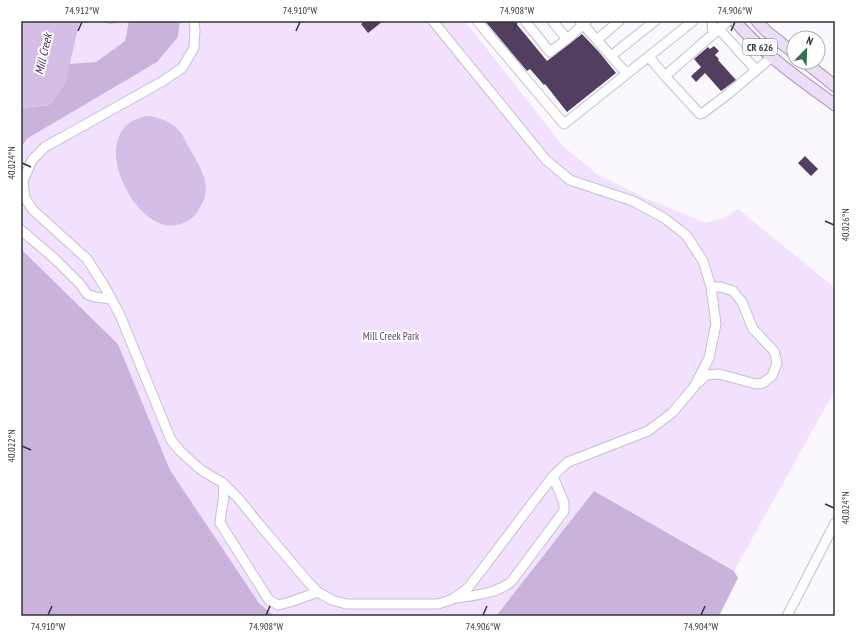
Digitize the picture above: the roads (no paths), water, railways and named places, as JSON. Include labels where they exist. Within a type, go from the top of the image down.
[{"type":"main road","name":"CR 626","points":[[735,21],[745,33],[772,57],[835,105]]},
{"type":"main road","name":"CR 626","points":[[757,21],[786,46]]},
{"type":"main road","points":[[815,70],[835,86]]},
{"type":"street","points":[[194,21],[194,48],[182,68],[45,147],[32,160],[23,181],[23,200],[87,259],[120,314],[171,440],[180,452],[201,470],[222,483],[238,498],[318,592],[332,600],[346,604],[438,604],[453,599],[493,592],[503,588],[511,582],[564,511],[564,503],[553,476]]},
{"type":"street","points":[[433,21],[546,160],[570,180],[633,201],[670,222],[686,235],[703,261],[711,287],[716,324],[709,358],[694,387]]},
{"type":"street","points":[[477,21],[564,124],[693,21]]},
{"type":"street","points":[[525,21],[550,52],[567,39],[583,22],[596,40],[627,74]]},
{"type":"street","points":[[552,21],[567,39]]},
{"type":"street","points":[[596,40],[619,21]]},
{"type":"street","points":[[611,56],[655,21]]},
{"type":"street","points":[[712,21],[716,31],[756,70]]},
{"type":"street","points":[[665,76],[728,21]]},
{"type":"street","points":[[649,56],[700,114],[728,94],[772,57]]},
{"type":"street","points":[[21,230],[55,259],[80,284],[87,294],[95,297],[111,299]]},
{"type":"street","points":[[453,599],[468,588],[553,476],[568,462],[648,431],[672,413],[706,375],[719,374],[756,384],[763,383],[772,376],[777,362],[774,351],[753,329],[742,302],[733,291],[720,287],[711,287]]},
{"type":"street","points":[[222,483],[225,493],[220,512],[220,523],[268,600],[278,605],[318,592]]},
{"type":"street","points":[[787,616],[835,522]]},
{"type":"water","name":"Mill Creek","points":[[21,21],[80,21],[65,83],[49,105],[21,108]]},
{"type":"water","points":[[147,116],[162,119],[179,130],[198,163],[205,181],[205,195],[198,211],[188,221],[180,224],[163,224],[147,215],[133,200],[122,180],[116,159],[118,140],[127,124]]},
{"type":"waterway","points":[[104,21],[111,23],[117,21]]},
{"type":"park label","name":"Mill Creek Park","points":[[391,336]]}]
